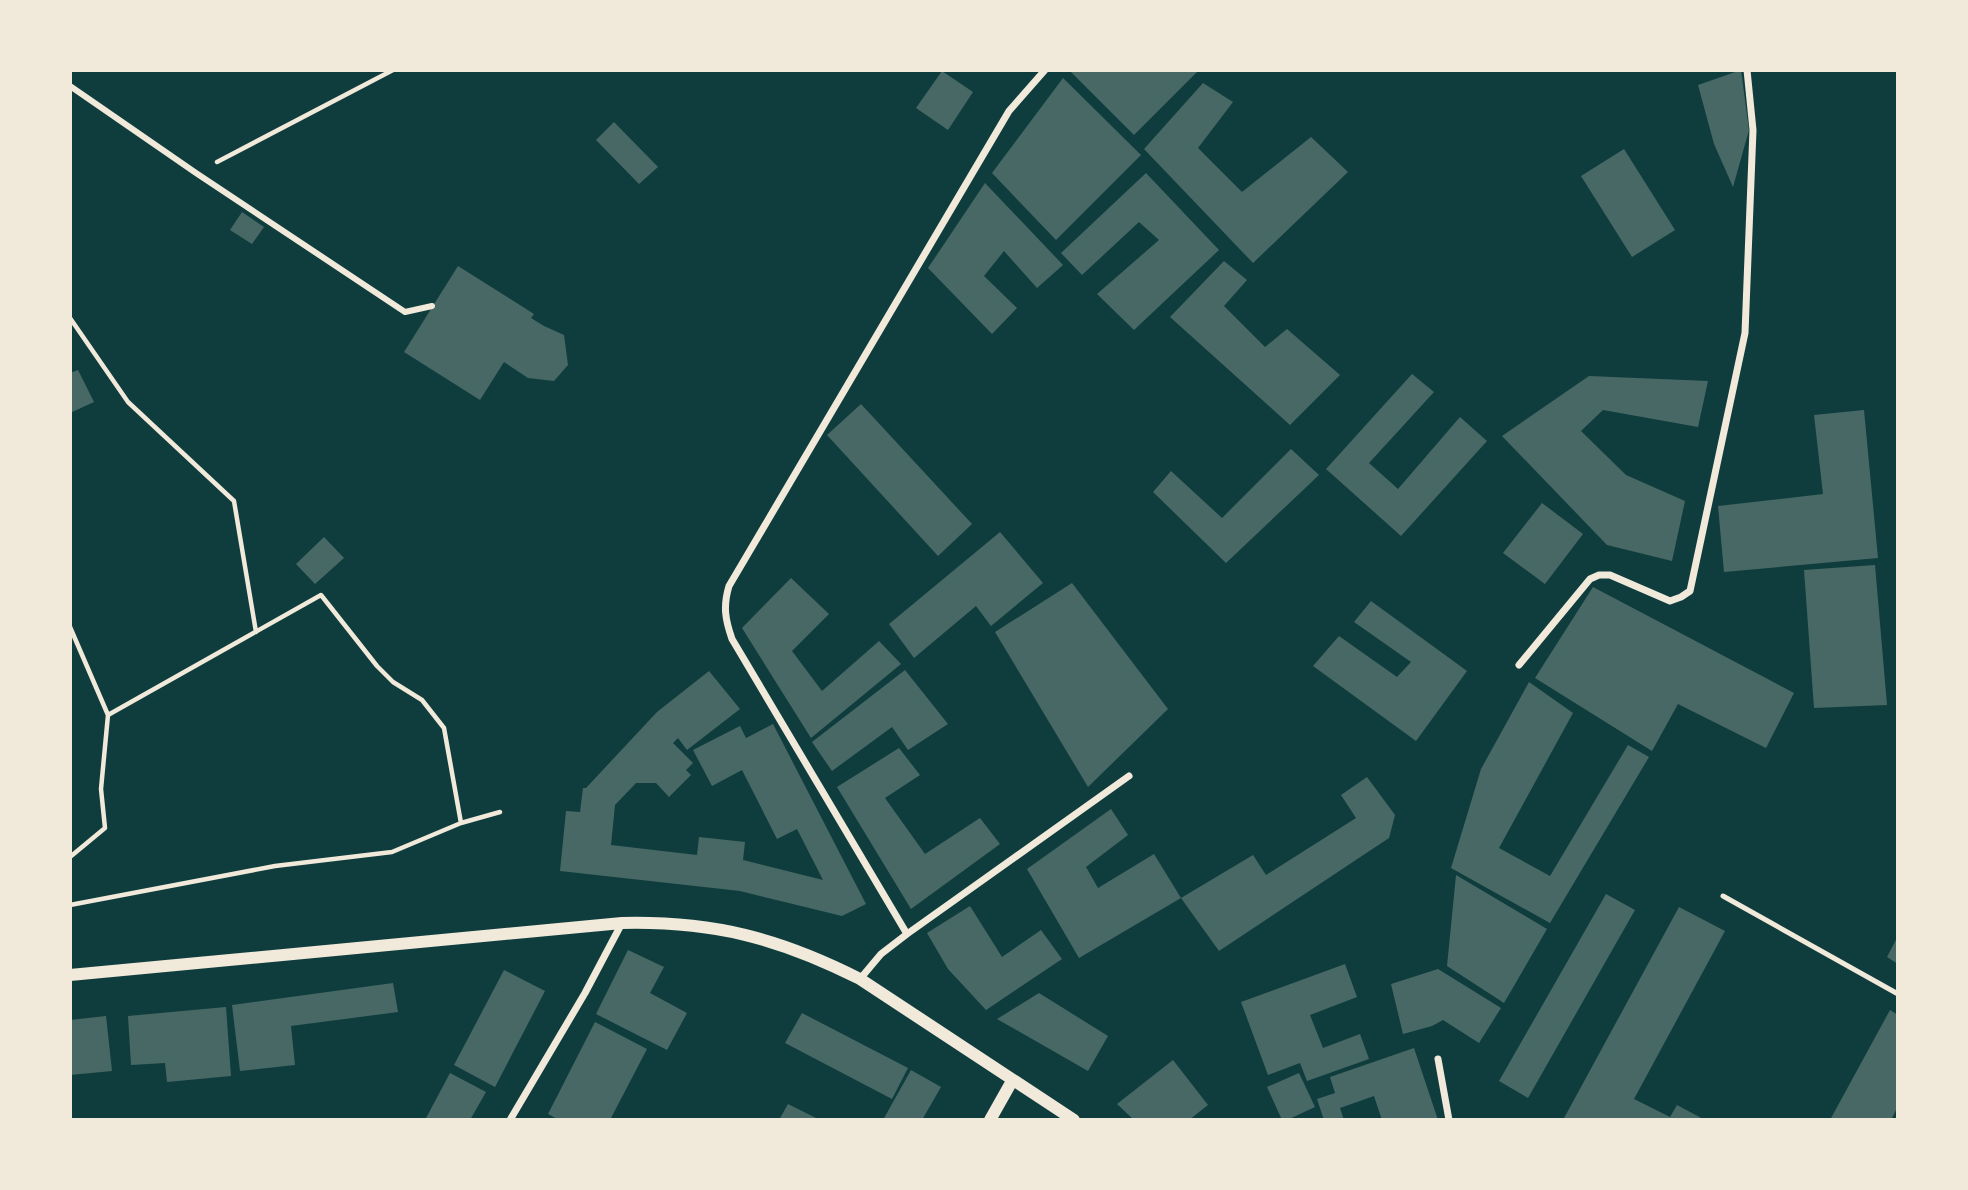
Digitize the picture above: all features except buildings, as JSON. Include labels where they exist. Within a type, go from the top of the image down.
[{"type":"street","points":[[907,934],[732,639],[726,622],[724,603],[729,586],[1009,111],[1045,70]]},
{"type":"street","points":[[1519,665],[1590,579],[1599,575],[1609,575],[1670,601],[1690,591],[1745,333],[1753,130],[1747,70]]},
{"type":"street","points":[[70,86],[405,312],[432,306]]},
{"type":"street","points":[[860,979],[881,954],[907,934],[1129,776]]},
{"type":"street","points":[[510,1120],[585,993],[622,923]]},
{"type":"street","points":[[70,975],[622,923],[701,925],[743,933],[824,961],[860,979],[1074,1120]]},
{"type":"street","points":[[1438,1059],[1448,1120]]},
{"type":"street","points":[[990,1120],[1012,1081]]},
{"type":"lane","points":[[1723,896],[1898,994]]},
{"type":"path","points":[[196,173],[394,70]]},
{"type":"path","points":[[70,318],[128,402],[234,501],[256,632]]},
{"type":"path","points":[[107,715],[321,596],[377,666],[393,682],[422,700],[438,717],[444,729],[461,823]]},
{"type":"path","points":[[70,627],[107,715],[101,789],[105,828],[70,857]]},
{"type":"path","points":[[70,905],[275,866],[392,852],[461,823],[500,812]]}]
